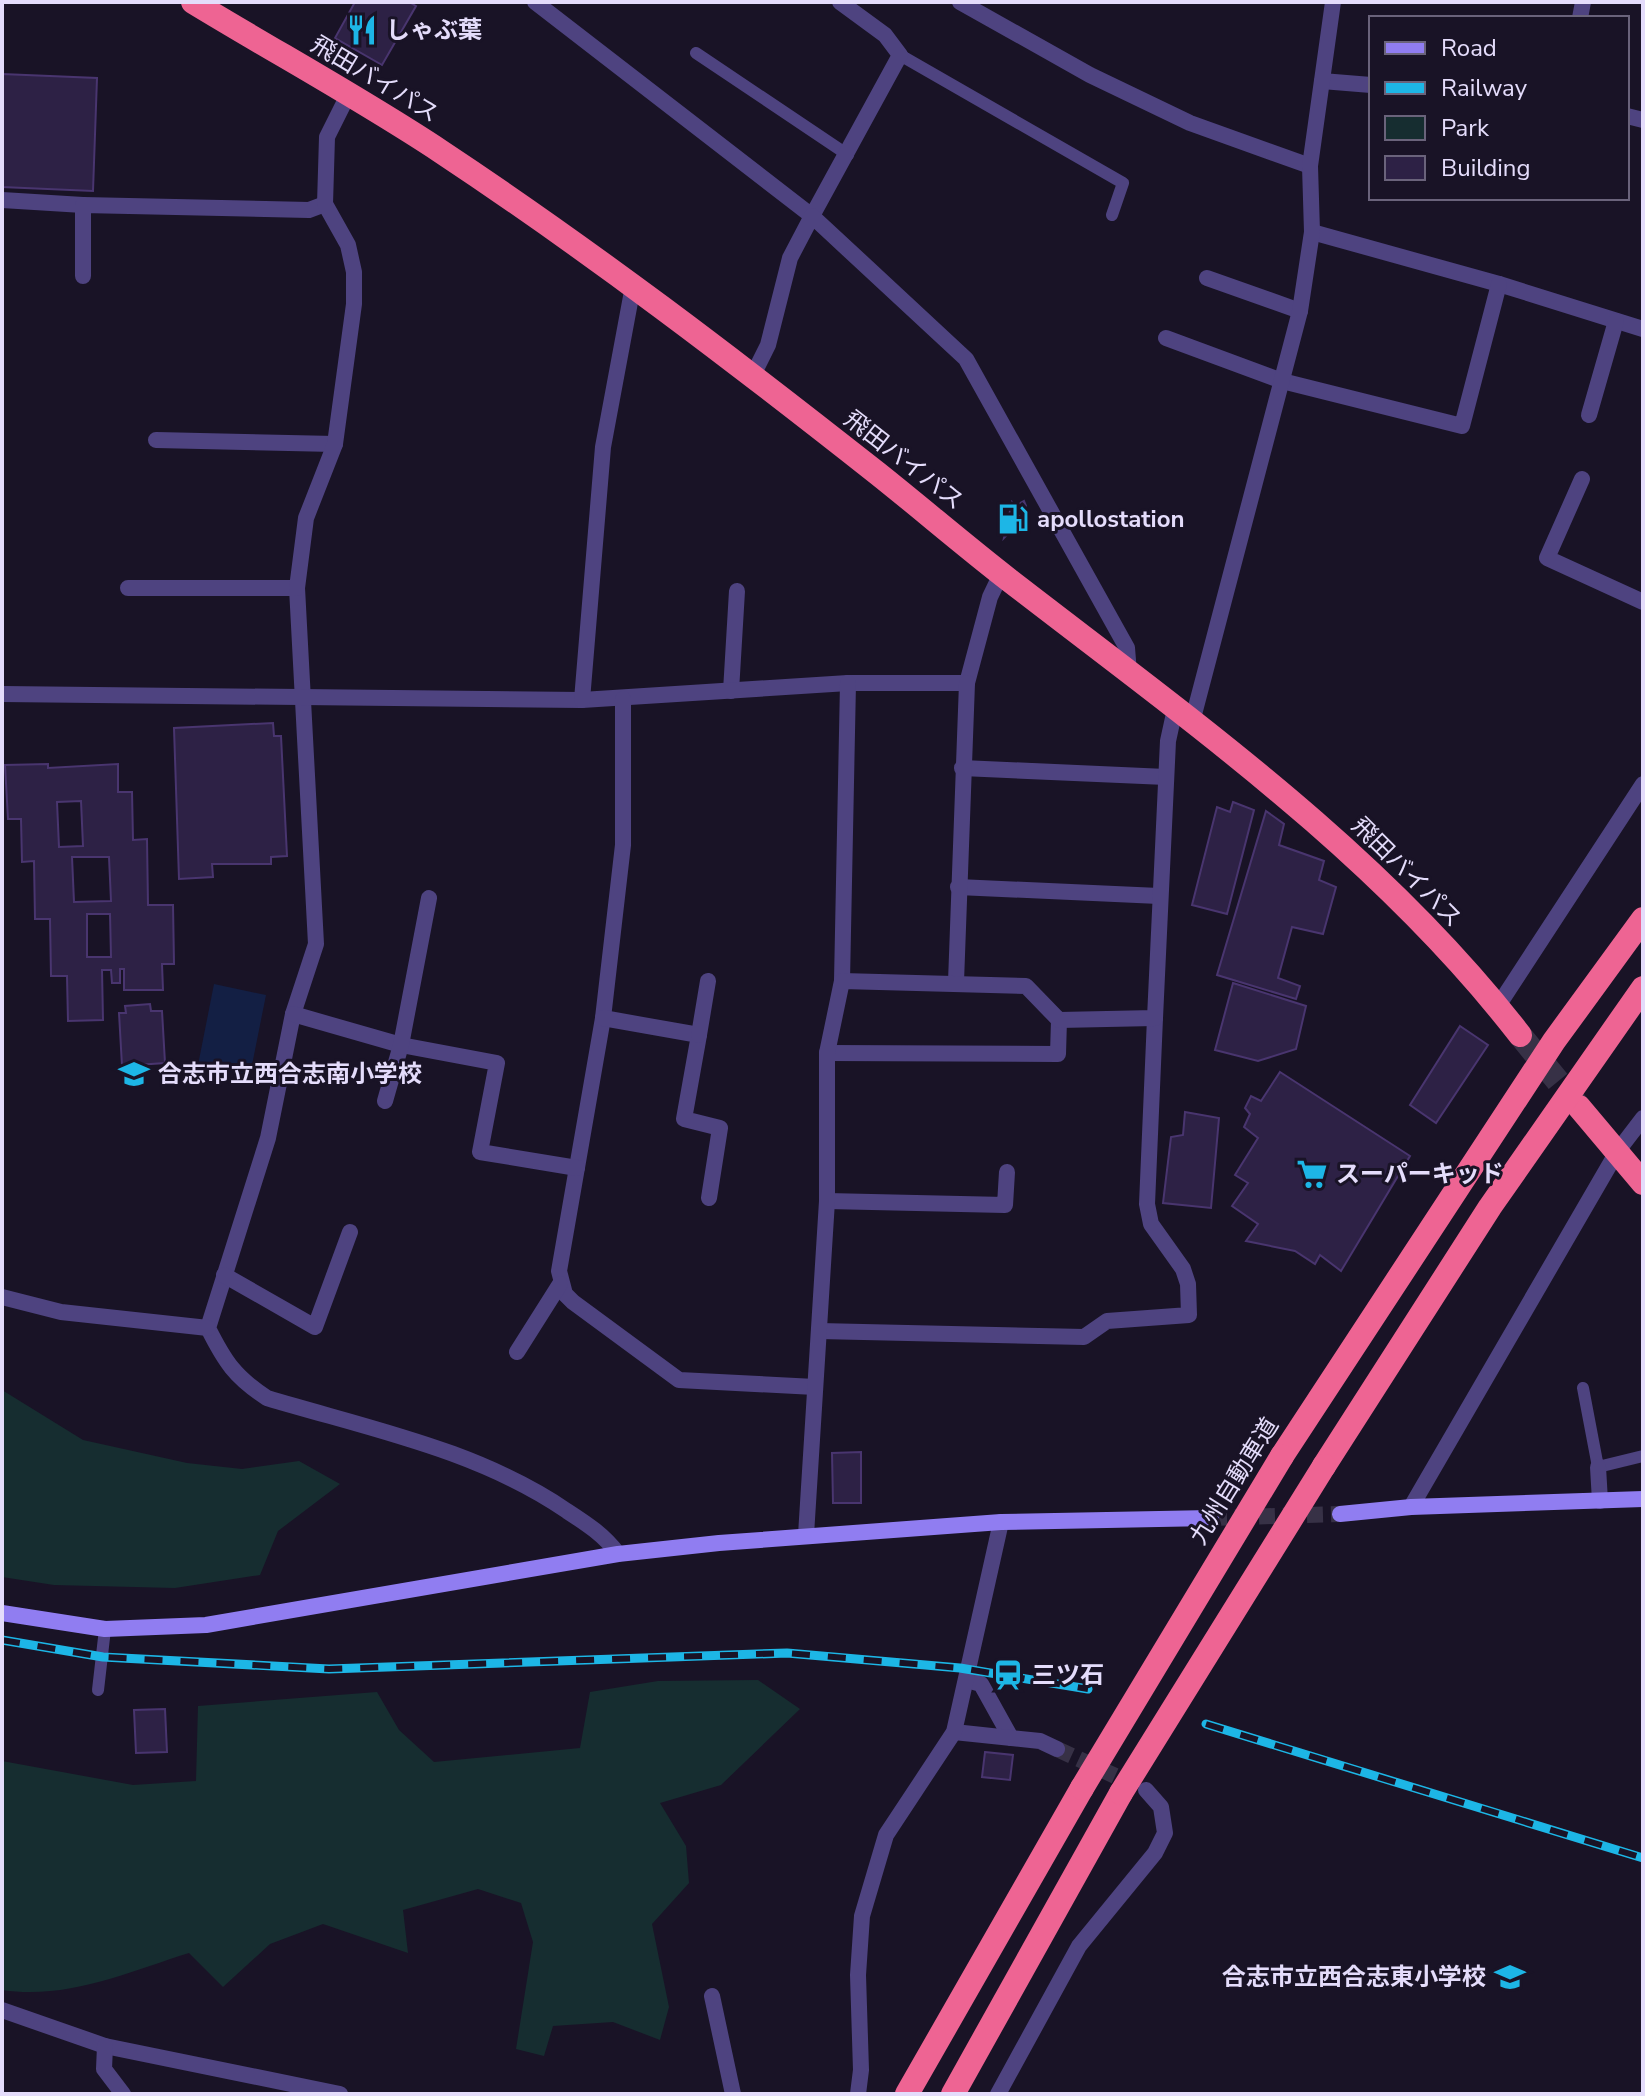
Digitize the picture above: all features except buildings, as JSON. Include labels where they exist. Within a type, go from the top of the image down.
[{"type":"highway","name":"飛田バイパス","points":[[193,2],[438,150],[633,286],[752,377],[1270,781],[1339,841],[1410,910],[1498,1006],[1520,1035]]},
{"type":"highway","name":"九州自動車道","points":[[907,2094],[1082,1788],[1282,1456],[1546,1053],[1643,919]]},
{"type":"highway","points":[[953,2094],[1324,1466],[1490,1207],[1643,988]]},
{"type":"highway","points":[[1579,1107],[1643,1183]]},
{"type":"street","points":[[535,2],[812,216],[966,359],[1127,648],[1129,673]]},
{"type":"street","points":[[752,377],[768,345],[790,258],[900,55],[863,10],[840,2]]},
{"type":"street","points":[[960,2],[1090,75],[1190,123],[1310,166]]},
{"type":"street","points":[[819,1331],[1084,1337],[1107,1321],[1189,1315],[1188,1284],[1183,1269],[1151,1224],[1147,1204],[1166,777],[1300,311],[1312,232],[1310,166],[1333,2]]},
{"type":"street","points":[[1322,81],[1369,85]]},
{"type":"street","points":[[348,95],[327,137],[325,204],[348,245],[354,272],[354,304],[335,444],[306,518],[297,588],[316,944],[293,1014],[268,1138],[208,1328],[239,1380],[267,1398],[469,1458],[511,1476],[605,1537],[618,1554]]},
{"type":"street","points":[[2,200],[309,210],[325,204]]},
{"type":"street","points":[[83,205],[83,276]]},
{"type":"street","points":[[1312,232],[1499,284],[1643,329]]},
{"type":"street","points":[[1207,278],[1300,311]]},
{"type":"street","points":[[1166,338],[1282,381],[1462,426],[1499,284]]},
{"type":"street","points":[[582,700],[603,447],[633,286]]},
{"type":"street","points":[[1589,415],[1616,321]]},
{"type":"street","points":[[156,440],[335,444]]},
{"type":"street","points":[[1582,479],[1547,558],[1643,602]]},
{"type":"street","points":[[956,982],[967,683],[990,597],[1001,574]]},
{"type":"street","points":[[128,588],[297,588]]},
{"type":"street","points":[[731,691],[737,591]]},
{"type":"street","points":[[2,694],[582,700],[848,683],[967,683]]},
{"type":"street","points":[[806,1535],[827,1201],[827,1053],[842,981],[848,683]]},
{"type":"street","points":[[623,699],[623,845],[603,1018],[559,1271],[560,1284],[573,1302],[679,1380],[815,1387]]},
{"type":"street","points":[[962,768],[1166,777]]},
{"type":"street","points":[[1498,1006],[1643,784]]},
{"type":"street","points":[[958,887],[1159,896]]},
{"type":"street","points":[[385,1101],[401,1045],[429,898]]},
{"type":"street","points":[[708,981],[684,1119],[720,1128],[709,1198]]},
{"type":"street","points":[[827,1053],[1058,1054],[1059,1020],[1026,986],[842,981]]},
{"type":"street","points":[[293,1014],[401,1045],[497,1063],[480,1152],[577,1168]]},
{"type":"street","points":[[603,1018],[699,1035]]},
{"type":"street","points":[[1059,1020],[1155,1018]]},
{"type":"street","points":[[1411,1507],[1617,1152],[1643,1118]]},
{"type":"street","points":[[827,1201],[1005,1205],[1007,1172]]},
{"type":"street","points":[[224,1275],[315,1327],[350,1232]]},
{"type":"street","points":[[517,1352],[560,1284]]},
{"type":"street","points":[[2,1297],[61,1312],[208,1328]]},
{"type":"street","points":[[1598,1467],[1600,1501]]},
{"type":"street","points":[[1340,1514],[1411,1507],[1643,1499]]},
{"type":"street","points":[[2,1613],[105,1629],[206,1625],[618,1554],[806,1535],[1001,1522],[1211,1518]]},
{"type":"street","points":[[858,2094],[861,2070],[858,1975],[862,1916],[886,1835],[956,1726],[974,1682],[1001,1522]]},
{"type":"street","points":[[974,1682],[1011,1738]]},
{"type":"street","points":[[956,1726],[1040,1741],[1057,1749]]},
{"type":"street","points":[[998,2094],[1079,1946],[1155,1853],[1165,1833],[1161,1807],[1134,1792]]},
{"type":"street","points":[[712,1996],[733,2094]]},
{"type":"street","points":[[2,2010],[105,2046],[340,2094]]},
{"type":"street","points":[[105,2046],[104,2069],[123,2094]]},
{"type":"lane","points":[[696,53],[848,155]]},
{"type":"lane","points":[[900,55],[1123,183],[1112,215]]},
{"type":"lane","points":[[1583,1388],[1598,1467],[1643,1456]]},
{"type":"lane","points":[[98,1690],[105,1629]]},
{"type":"green space","points":[[2,1390],[83,1440],[187,1463],[242,1469],[299,1461],[340,1484],[278,1531],[260,1575],[175,1588],[54,1585],[2,1577]]},
{"type":"green space","points":[[758,1680],[800,1709],[721,1785],[660,1803],[686,1846],[689,1883],[652,1924],[669,2007],[660,2040],[613,2022],[553,2026],[544,2056],[516,2049],[533,1942],[521,1903],[478,1889],[403,1910],[408,1953],[323,1924],[270,1944],[223,1987],[189,1953],[74,1988],[26,1992],[2,1990],[2,1761],[133,1785],[196,1781],[198,1706],[377,1692],[399,1730],[434,1762],[580,1748],[590,1692],[658,1681]]},
{"type":"water","points":[[214,984],[266,995],[250,1075],[198,1065]]},
{"type":"tunnel","points":[[1520,1035],[1579,1107]]},
{"type":"tunnel","points":[[1211,1518],[1340,1514]]},
{"type":"tunnel","points":[[1057,1749],[1137,1786]]},
{"type":"railway","points":[[2,1640],[103,1657],[329,1669],[787,1653],[960,1668],[1088,1689]]},
{"type":"railway","points":[[1206,1724],[1643,1858]]},
{"type":"place","name":"しゃぶ葉","points":[[362,30]]},
{"type":"place","name":"apollostation","points":[[1013,519]]},
{"type":"place","name":"合志市立西合志南小学校","points":[[134,1074]]},
{"type":"place","name":"スーパーキッド","points":[[1312,1174]]},
{"type":"place","name":"三ツ石","points":[[1008,1675]]},
{"type":"place","name":"合志市立西合志東小学校","points":[[1510,1977]]}]
